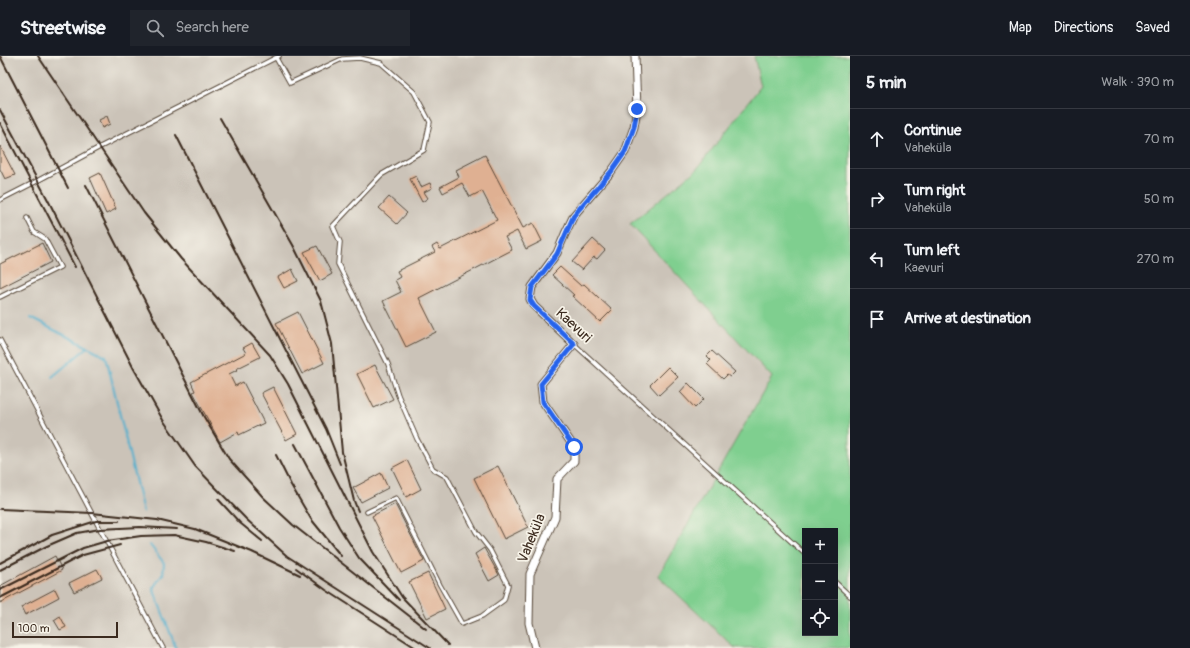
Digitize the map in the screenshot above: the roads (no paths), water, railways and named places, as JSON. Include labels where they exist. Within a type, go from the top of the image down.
[{"type":"street","name":"Kaevuri","points":[[574,344],[534,306],[530,300],[532,287],[557,254],[574,215],[611,172],[625,152],[634,127],[637,109],[635,56]]},
{"type":"street","name":"Vaheküla","points":[[535,648],[529,623],[530,574],[555,517],[557,479],[574,461],[574,447],[543,402],[541,384],[574,344]]},
{"type":"lane","points":[[0,200],[100,147],[278,57],[290,83],[342,59],[360,58],[381,63],[414,92],[430,122],[424,150],[381,175],[333,226],[340,242],[338,264],[388,364],[398,395],[417,439],[433,469],[447,477],[476,532],[490,550],[508,585],[504,600],[482,616],[462,624],[440,585],[396,498],[367,512]]},
{"type":"lane","points":[[0,297],[60,267],[45,239],[34,232],[27,218]]},
{"type":"lane","points":[[0,340],[163,648]]},
{"type":"lane","name":"Kaevuri","points":[[574,344],[802,551]]},
{"type":"lane","points":[[838,585],[850,596]]},
{"type":"waterway","points":[[30,318],[106,356],[143,512]]},
{"type":"waterway","points":[[52,377],[88,347]]},
{"type":"waterway","points":[[150,545],[164,563],[163,574],[153,588],[176,648]]},
{"type":"railway","points":[[0,56],[68,188]]},
{"type":"railway","points":[[38,56],[144,213],[181,259],[270,355],[288,384],[373,552],[402,597],[448,645]]},
{"type":"railway","points":[[0,110],[48,200],[134,369],[163,420],[195,466],[246,519],[287,556],[430,648]]},
{"type":"railway","points":[[220,118],[293,245],[321,301],[332,344],[342,452],[354,501],[358,511]]},
{"type":"railway","points":[[0,123],[75,267]]},
{"type":"railway","points":[[176,135],[326,429],[340,464]]},
{"type":"railway","points":[[86,185],[204,417],[229,459],[263,497],[293,525],[426,629]]},
{"type":"railway","points":[[295,444],[339,527],[359,558],[399,600]]},
{"type":"railway","points":[[276,455],[291,485],[311,519],[341,556]]},
{"type":"railway","points":[[218,499],[240,523],[262,541]]},
{"type":"railway","points":[[0,509],[92,513],[157,520],[195,529],[252,552],[300,575]]},
{"type":"railway","points":[[0,563],[52,535],[96,521],[119,521]]},
{"type":"railway","points":[[0,570],[47,546],[77,533],[100,529],[140,527],[177,529]]},
{"type":"railway","points":[[0,590],[83,548],[107,541],[141,536],[174,535],[206,542],[235,551]]},
{"type":"railway","points":[[0,598],[83,555],[120,545]]},
{"type":"railway","points":[[296,568],[326,590],[416,648]]}]
